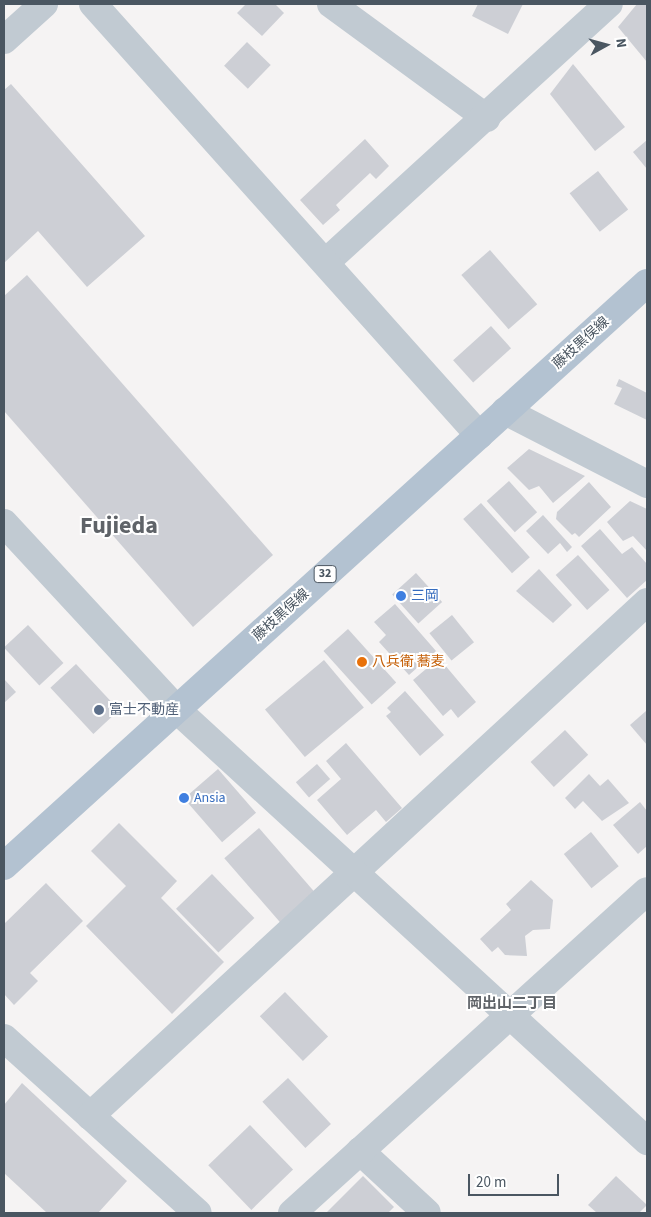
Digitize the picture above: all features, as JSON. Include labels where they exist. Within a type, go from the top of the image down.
[{"type":"main road","name":"藤枝黒俣線","points":[[6,859],[177,710],[647,283]]},
{"type":"street","points":[[4,40],[44,4]]},
{"type":"street","points":[[92,4],[326,262],[479,435]]},
{"type":"street","points":[[331,4],[487,118]]},
{"type":"street","points":[[326,262],[487,118],[609,4]]},
{"type":"street","points":[[505,411],[647,484]]},
{"type":"street","points":[[4,523],[177,710],[352,874],[512,1015],[647,1141]]},
{"type":"street","points":[[90,1116],[647,602]]},
{"type":"street","points":[[292,1213],[647,891]]},
{"type":"street","points":[[4,1038],[198,1213]]},
{"type":"street","points":[[360,1151],[427,1213]]},
{"type":"building","points":[[246,4],[275,4],[284,13],[262,36],[237,13]]},
{"type":"building","points":[[478,4],[523,4],[508,34],[472,16]]},
{"type":"building","points":[[637,4],[647,4],[647,62],[618,27]]},
{"type":"building","points":[[247,42],[271,65],[248,89],[224,66]]},
{"type":"building","points":[[573,64],[625,127],[595,151],[550,94]]},
{"type":"building","points":[[11,84],[145,236],[87,287],[38,231],[4,263],[4,90]]},
{"type":"building","points":[[365,139],[389,166],[376,179],[370,173],[336,205],[340,210],[323,225],[300,200]]},
{"type":"building","points":[[647,140],[647,169],[633,152]]},
{"type":"building","points":[[598,171],[628,210],[600,232],[570,193]]},
{"type":"building","points":[[490,250],[537,304],[509,329],[461,275]]},
{"type":"building","points":[[27,275],[273,555],[193,627],[4,411],[4,296]]},
{"type":"building","points":[[491,326],[511,348],[473,382],[453,360]]},
{"type":"building","points":[[619,379],[647,393],[647,420],[614,404],[622,388],[616,386]]},
{"type":"building","points":[[529,449],[585,476],[553,503],[539,486],[529,490],[507,468]]},
{"type":"building","points":[[509,481],[537,512],[515,532],[487,501]]},
{"type":"building","points":[[589,482],[611,507],[579,537],[575,533],[572,535],[556,519],[557,512]]},
{"type":"building","points":[[630,501],[647,509],[647,551],[633,536],[623,541],[607,522]]},
{"type":"building","points":[[481,503],[530,557],[512,573],[463,519]]},
{"type":"building","points":[[543,515],[572,547],[567,552],[560,543],[548,554],[526,531]]},
{"type":"building","points":[[600,529],[622,554],[632,547],[647,564],[647,580],[627,598],[581,546]]},
{"type":"building","points":[[578,555],[609,590],[587,610],[556,575]]},
{"type":"building","points":[[539,569],[572,605],[553,623],[516,591]]},
{"type":"building","points":[[416,573],[442,602],[418,623],[392,594]]},
{"type":"building","points":[[395,604],[436,651],[409,675],[379,642],[386,635],[374,622]]},
{"type":"building","points":[[452,615],[474,642],[451,660],[429,633]]},
{"type":"building","points":[[28,625],[63,663],[39,686],[4,648]]},
{"type":"building","points":[[348,629],[396,683],[372,705],[323,651]]},
{"type":"building","points":[[439,658],[476,702],[458,718],[451,709],[443,716],[413,680]]},
{"type":"building","points":[[324,660],[364,707],[305,757],[265,709]]},
{"type":"building","points":[[76,664],[119,710],[93,734],[50,688]]},
{"type":"building","points":[[4,679],[16,692],[4,703]]},
{"type":"building","points":[[405,691],[444,735],[420,756],[386,716],[391,712],[387,708]]},
{"type":"building","points":[[647,712],[647,745],[630,725]]},
{"type":"building","points":[[565,730],[588,755],[554,787],[531,762]]},
{"type":"building","points":[[346,743],[402,808],[386,822],[376,810],[347,835],[317,800],[341,779],[326,761]]},
{"type":"building","points":[[317,764],[330,779],[309,797],[296,782]]},
{"type":"building","points":[[218,769],[256,813],[222,842],[184,799]]},
{"type":"building","points":[[589,774],[600,786],[608,779],[629,803],[602,821],[583,801],[575,809],[565,798]]},
{"type":"building","points":[[640,802],[647,811],[647,846],[638,854],[613,825]]},
{"type":"building","points":[[119,823],[177,881],[161,898],[224,962],[172,1014],[86,926],[126,886],[91,851]]},
{"type":"building","points":[[259,828],[315,893],[281,923],[224,858]]},
{"type":"building","points":[[591,832],[619,866],[591,888],[564,854]]},
{"type":"building","points":[[212,874],[254,918],[218,953],[176,909]]},
{"type":"building","points":[[531,880],[553,900],[550,929],[533,930],[525,936],[527,956],[505,955],[498,947],[492,952],[480,939],[511,910],[506,904]]},
{"type":"building","points":[[46,883],[83,921],[30,973],[38,981],[14,1005],[4,994],[4,924]]},
{"type":"building","points":[[285,992],[328,1037],[303,1061],[260,1016]]},
{"type":"building","points":[[288,1078],[331,1124],[305,1148],[262,1102]]},
{"type":"building","points":[[22,1083],[127,1181],[98,1213],[47,1213],[4,1173],[4,1105]]},
{"type":"building","points":[[250,1125],[293,1170],[251,1210],[208,1165]]},
{"type":"building","points":[[363,1176],[394,1207],[388,1213],[326,1213]]},
{"type":"building","points":[[616,1176],[647,1205],[639,1213],[597,1213],[588,1205]]},
{"type":"place","name":"三岡","points":[[401,596]]},
{"type":"place","name":"八兵衛 蕎麦","points":[[362,662]]},
{"type":"place","name":"富士不動産","points":[[99,710]]},
{"type":"place","name":"Ansia","points":[[184,798]]},
{"type":"district","name":"Fujieda","points":[[119,526]]},
{"type":"district","name":"岡出山二丁目","points":[[512,1004]]}]
